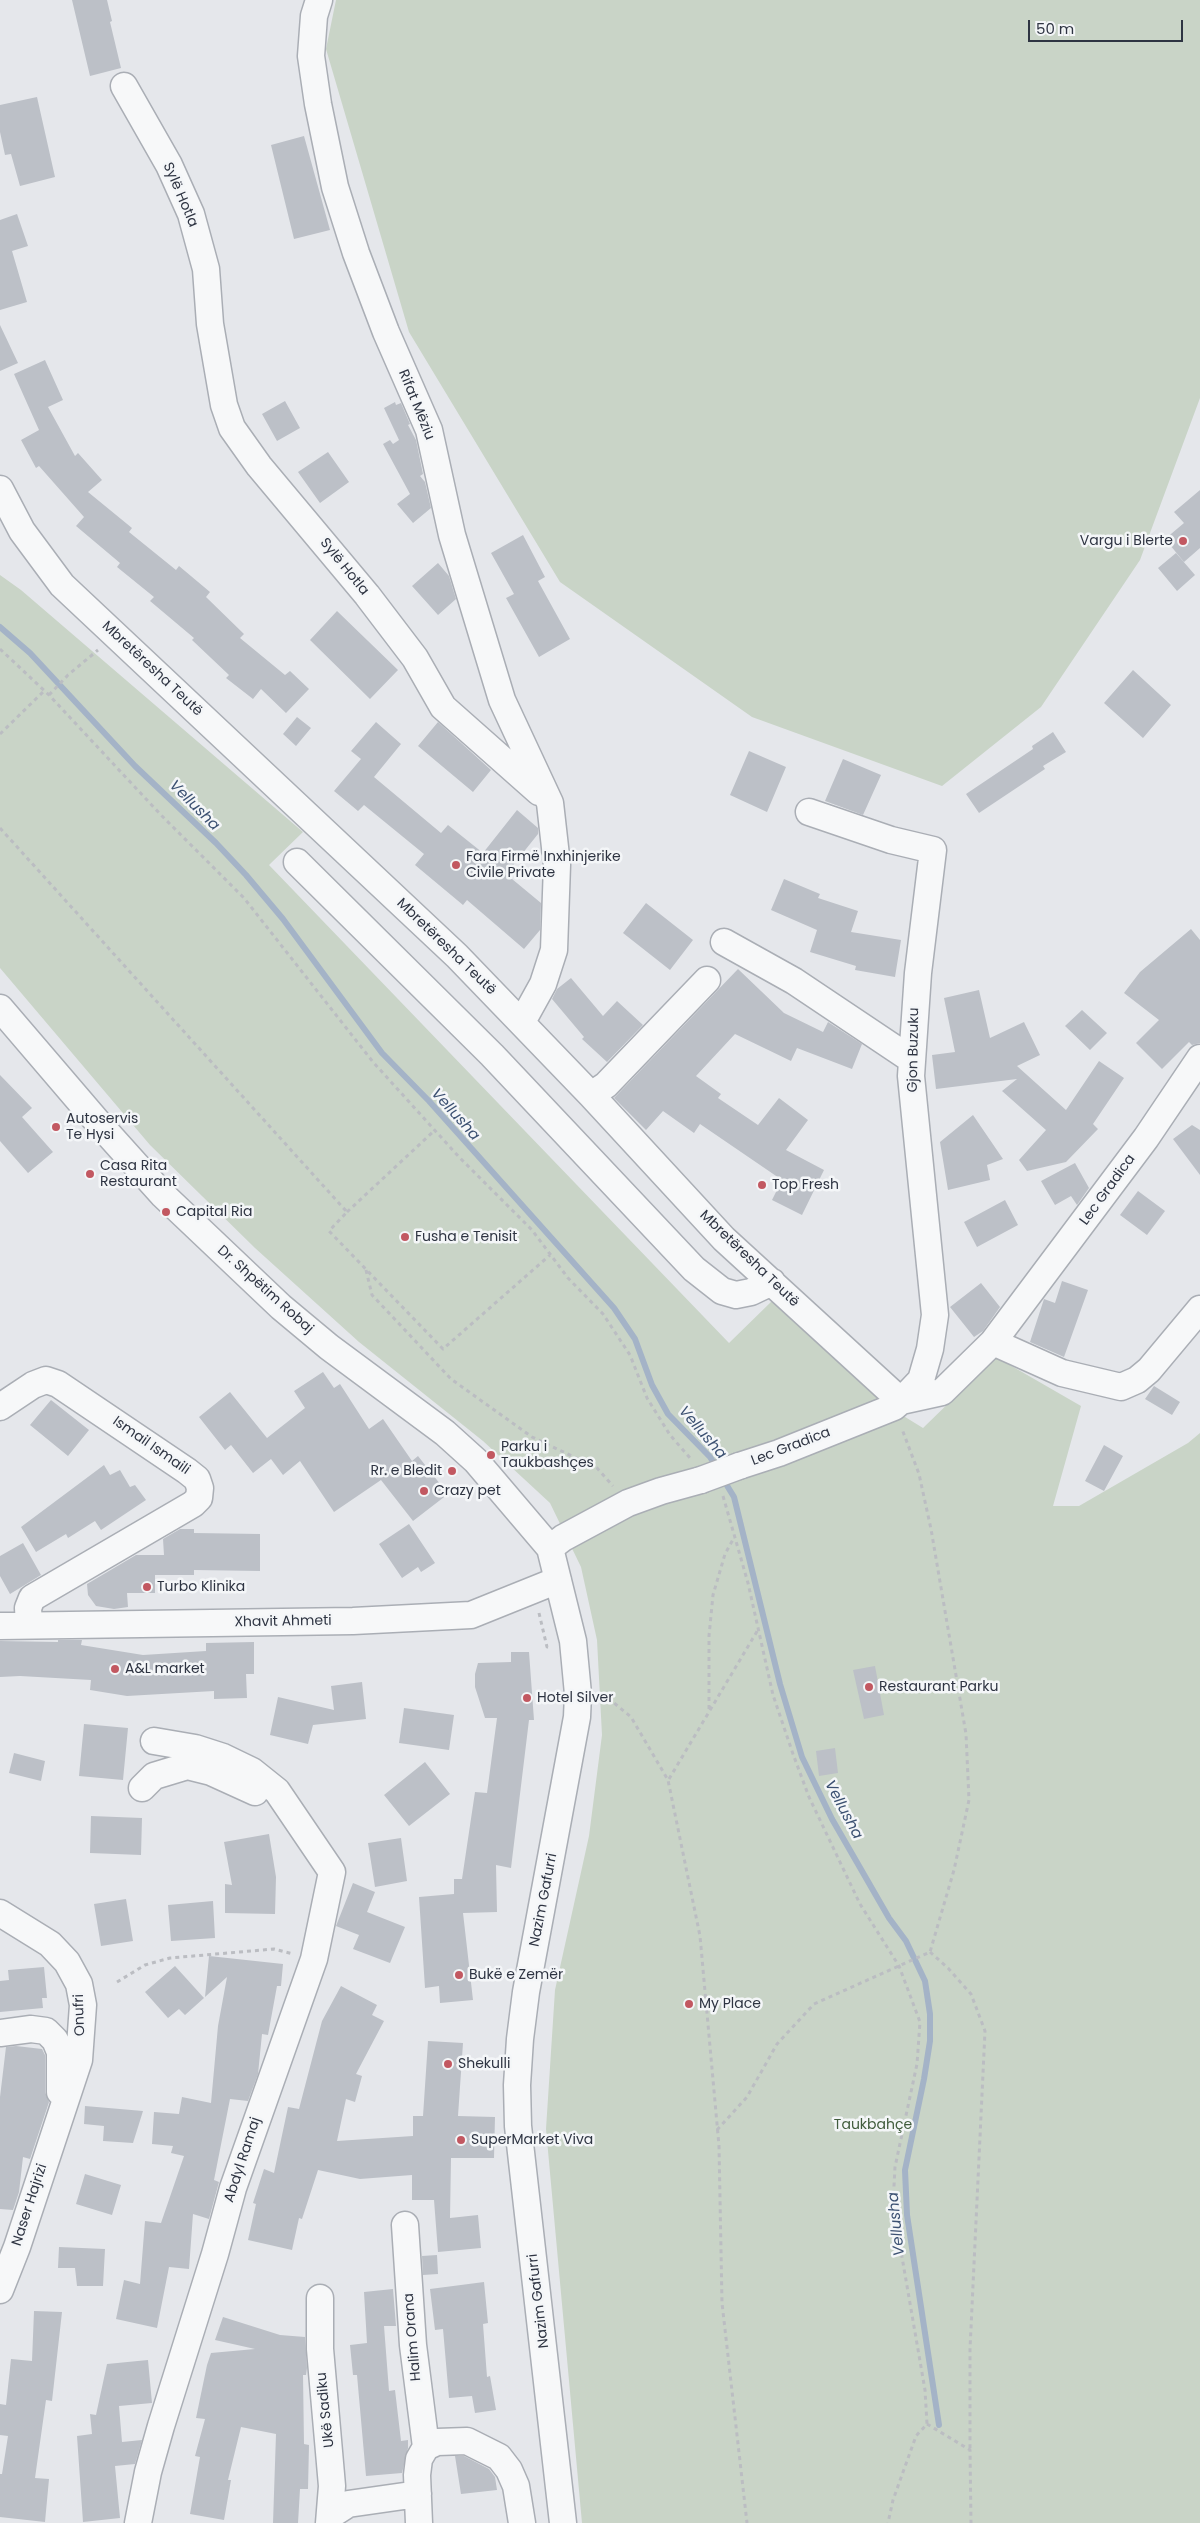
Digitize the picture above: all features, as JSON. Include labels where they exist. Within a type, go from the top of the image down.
[{"type":"street","name":"Rifat Mëziu","points":[[319,0],[314,16],[311,56],[318,104],[336,187],[356,253],[383,323],[429,430],[452,535],[502,700],[550,803]]},
{"type":"street","name":"Sylë Hotla","points":[[124,86],[168,165],[191,214],[206,269],[210,324],[224,406],[232,428],[259,466],[350,574],[403,642],[415,658],[443,707],[550,803]]},
{"type":"street","name":"Mbretëresha Teutë","points":[[0,489],[22,532],[62,585],[457,956],[591,1095],[724,1239],[772,1282],[897,1404]]},
{"type":"street","points":[[522,1022],[543,984],[554,950],[557,866],[550,803]]},
{"type":"street","name":"Gjon Buzuku","points":[[809,812],[891,840],[933,850],[918,974],[911,1076],[935,1315],[930,1350],[921,1380],[897,1404]]},
{"type":"street","points":[[297,862],[492,1055],[694,1269],[722,1291],[736,1295],[751,1292],[772,1282]]},
{"type":"street","points":[[724,942],[794,981],[912,1060]]},
{"type":"street","points":[[591,1095],[606,1085],[707,980]]},
{"type":"street","name":"Dr. Shpëtim Robaj","points":[[0,1008],[101,1126],[163,1194],[281,1307],[329,1347],[445,1433],[476,1461],[550,1548]]},
{"type":"street","name":"Lec Gradica","points":[[550,1548],[563,1538],[628,1503],[779,1453],[897,1404],[942,1392],[993,1342],[1146,1138],[1200,1058]]},
{"type":"street","points":[[993,1342],[1062,1373],[1122,1387],[1137,1380],[1149,1370],[1200,1309]]},
{"type":"street","name":"Ismail Ismaili","points":[[0,1407],[33,1385],[46,1380],[58,1384],[187,1470],[197,1479],[200,1488],[199,1498],[193,1504],[32,1598],[28,1608],[29,1625]]},
{"type":"street","name":"Nazim Gafurri","points":[[550,1548],[573,1641],[578,1694],[574,1742],[526,1992],[517,2085],[518,2126],[563,2523]]},
{"type":"street","name":"Xhavit Ahmeti","points":[[0,1626],[354,1621],[471,1615],[558,1580]]},
{"type":"street","name":"Abdyl Ramaj","points":[[138,2523],[148,2472],[161,2426],[216,2254],[233,2188],[314,1959],[332,1872],[276,1790],[252,1771],[223,1757],[195,1748],[154,1741]]},
{"type":"street","name":"Abdyl Ramaj","points":[[142,1788],[154,1776],[187,1766],[210,1772],[252,1790],[289,1810]]},
{"type":"street","name":"Onufri","points":[[0,1913],[50,1944],[66,1962],[79,1984],[83,2005],[79,2060],[58,2120]]},
{"type":"street","points":[[0,2032],[31,2029],[46,2031],[55,2040],[60,2052],[58,2120]]},
{"type":"street","name":"Naser Hajrizi","points":[[0,2290],[20,2238],[58,2120]]},
{"type":"street","name":"Halim Orana","points":[[406,2225],[413,2344],[426,2447],[419,2459],[419,2523]]},
{"type":"street","name":"Ukë Sadiku","points":[[320,2298],[320,2349],[330,2446],[330,2519]]},
{"type":"street","points":[[426,2447],[437,2442],[467,2441],[499,2457],[509,2470],[516,2486],[522,2523]]},
{"type":"street","points":[[330,2519],[348,2504],[418,2494]]},
{"type":"path","points":[[49,695],[68,675],[116,635]]},
{"type":"path","points":[[0,649],[49,695],[161,815],[244,898],[373,1062],[466,1164],[532,1230],[568,1278],[608,1322],[630,1355],[647,1398],[670,1435],[696,1464],[709,1464],[708,1478],[730,1516],[759,1628],[773,1695],[809,1797],[860,1904],[899,1966],[920,2022],[917,2064],[895,2168],[893,2205],[925,2390],[926,2424],[916,2436],[893,2500],[888,2523]]},
{"type":"path","points":[[0,734],[44,690]]},
{"type":"path","points":[[0,828],[347,1212]]},
{"type":"path","points":[[435,1130],[329,1231],[443,1349],[550,1255]]},
{"type":"path","points":[[366,1270],[372,1296],[451,1379],[532,1437],[597,1468],[628,1503]]},
{"type":"path","points":[[718,2130],[747,2097],[777,2044],[814,2004],[930,1952],[954,1870],[969,1800],[966,1734],[931,1529],[919,1474],[897,1404]]},
{"type":"path","points":[[709,1709],[709,1636],[713,1595],[725,1554],[735,1536]]},
{"type":"path","points":[[538,1611],[547,1648],[555,1645]]},
{"type":"path","points":[[668,1780],[759,1628]]},
{"type":"path","points":[[578,1694],[602,1693],[631,1717],[668,1780],[700,1936],[718,2130],[722,2228],[722,2303],[747,2523]]},
{"type":"path","points":[[117,1982],[145,1965],[170,1958],[274,1949],[314,1959]]},
{"type":"path","points":[[930,1952],[948,1968],[971,1994],[985,2031],[970,2348],[971,2523]]},
{"type":"path","points":[[926,2424],[970,2450]]},
{"type":"green space","points":[[336,0],[1200,0],[1200,398],[1140,560],[1041,707],[942,786],[752,717],[560,582],[409,332],[326,49]]},
{"type":"green space","name":"Taukbahçe","points":[[0,575],[21,590],[303,832],[269,865],[729,1343],[772,1301],[897,1412],[923,1428],[996,1357],[1081,1406],[1053,1506],[1079,1506],[1188,1443],[1200,1433],[1200,2523],[582,2523],[546,2129],[555,1990],[589,1836],[602,1735],[597,1640],[581,1567],[550,1503],[483,1441],[359,1342],[255,1248],[150,1145],[0,968]]},
{"type":"building","points":[[72,0],[107,0],[121,68],[90,76]]},
{"type":"building","points":[[37,97],[55,177],[20,186],[11,154],[5,155],[0,132],[0,105]]},
{"type":"building","points":[[304,136],[330,230],[294,239],[271,145]]},
{"type":"building","points":[[17,214],[28,246],[12,251],[27,302],[0,310],[0,220]]},
{"type":"building","points":[[0,325],[18,363],[0,371]]},
{"type":"building","points":[[45,360],[63,400],[48,407],[75,456],[78,453],[102,480],[88,492],[132,528],[129,532],[176,570],[179,566],[210,592],[206,597],[244,634],[240,638],[285,675],[290,671],[309,689],[286,713],[261,689],[253,699],[226,678],[229,675],[192,640],[194,638],[150,601],[154,597],[117,567],[120,563],[76,526],[84,517],[39,466],[36,468],[21,440],[39,430],[14,374]]},
{"type":"building","points":[[285,401],[300,428],[277,441],[262,414]]},
{"type":"building","points":[[395,402],[396,405],[401,403],[410,424],[408,425],[416,440],[423,474],[420,476],[425,482],[431,508],[413,523],[397,504],[410,494],[383,444],[390,440],[393,444],[399,440],[384,408]]},
{"type":"building","points":[[328,452],[349,482],[320,503],[298,472]]},
{"type":"building","points":[[1200,490],[1200,548],[1184,562],[1165,539],[1184,523],[1174,512]]},
{"type":"building","points":[[523,535],[545,577],[538,581],[570,639],[539,657],[506,598],[514,594],[491,553]]},
{"type":"building","name":"Vargu i Blerte","points":[[1176,553],[1195,575],[1177,591],[1158,568]]},
{"type":"building","points":[[438,563],[449,576],[456,599],[438,615],[412,586]]},
{"type":"building","points":[[337,611],[398,670],[370,699],[310,640]]},
{"type":"building","points":[[1133,670],[1171,705],[1143,738],[1104,703]]},
{"type":"building","points":[[297,717],[311,728],[296,746],[283,734]]},
{"type":"building","points":[[376,722],[401,744],[374,777],[441,833],[448,825],[483,853],[517,810],[538,828],[538,834],[506,874],[541,903],[540,930],[524,949],[467,900],[463,905],[415,865],[424,854],[364,805],[358,811],[334,791],[361,759],[351,751]]},
{"type":"building","points":[[438,722],[491,770],[473,792],[418,746]]},
{"type":"building","points":[[1053,732],[1066,752],[1043,766],[1045,769],[979,813],[966,794],[1033,749],[1032,746]]},
{"type":"building","points":[[749,751],[786,767],[767,812],[730,795]]},
{"type":"building","points":[[843,759],[881,775],[863,815],[825,801]]},
{"type":"building","points":[[784,879],[820,894],[818,898],[858,911],[851,932],[901,940],[895,977],[855,970],[856,966],[810,952],[817,930],[771,910]]},
{"type":"building","points":[[646,903],[693,940],[670,970],[623,933]]},
{"type":"building","points":[[1191,929],[1200,940],[1200,1043],[1192,1045],[1189,1042],[1162,1069],[1136,1043],[1159,1020],[1124,993],[1140,972]]},
{"type":"building","points":[[738,969],[784,1013],[823,1032],[828,1022],[862,1044],[852,1069],[797,1048],[791,1061],[735,1034],[696,1076],[721,1094],[718,1098],[758,1125],[779,1098],[808,1120],[786,1150],[824,1170],[802,1215],[772,1200],[782,1180],[700,1124],[694,1133],[663,1111],[646,1130],[614,1098]]},
{"type":"building","points":[[571,978],[603,1016],[617,1001],[643,1025],[607,1062],[582,1039],[584,1037],[552,999],[557,989]]},
{"type":"building","points":[[979,990],[990,1038],[1024,1022],[1040,1055],[1017,1066],[1066,1110],[1099,1061],[1124,1078],[1093,1124],[1098,1129],[1066,1162],[1027,1171],[1019,1160],[1046,1130],[1002,1091],[1017,1079],[936,1089],[932,1055],[955,1052],[944,998]]},
{"type":"building","points":[[1082,1010],[1107,1033],[1090,1050],[1065,1026]]},
{"type":"building","points":[[0,1075],[32,1108],[22,1117],[53,1152],[28,1173],[0,1141]]},
{"type":"building","points":[[973,1115],[1003,1159],[987,1165],[990,1180],[948,1190],[940,1142]]},
{"type":"building","points":[[1192,1125],[1200,1130],[1200,1175],[1173,1139]]},
{"type":"building","points":[[1075,1163],[1089,1188],[1077,1205],[1071,1196],[1055,1205],[1041,1181]]},
{"type":"building","points":[[1138,1191],[1165,1211],[1147,1235],[1120,1215]]},
{"type":"building","points":[[1005,1200],[1018,1225],[977,1247],[964,1222]]},
{"type":"building","points":[[1062,1281],[1088,1290],[1064,1357],[1030,1342],[1044,1299],[1055,1303]]},
{"type":"building","points":[[981,1283],[1000,1307],[983,1331],[974,1337],[950,1307]]},
{"type":"building","points":[[323,1372],[334,1388],[340,1384],[369,1429],[383,1419],[412,1461],[418,1456],[448,1494],[413,1521],[381,1480],[334,1512],[300,1461],[283,1475],[271,1459],[253,1473],[231,1445],[225,1450],[199,1417],[230,1392],[267,1438],[305,1408],[294,1391]]},
{"type":"building","points":[[1154,1386],[1180,1402],[1172,1415],[1145,1399]]},
{"type":"building","points":[[51,1400],[89,1430],[68,1456],[30,1425]]},
{"type":"building","points":[[1104,1445],[1123,1456],[1104,1491],[1085,1481]]},
{"type":"building","points":[[104,1465],[110,1475],[120,1470],[130,1487],[135,1485],[146,1500],[101,1530],[95,1521],[68,1538],[66,1534],[36,1552],[21,1527]]},
{"type":"building","points":[[409,1524],[435,1563],[421,1572],[418,1567],[402,1578],[379,1544]]},
{"type":"building","points":[[180,1529],[194,1529],[194,1533],[260,1534],[260,1571],[194,1570],[194,1575],[155,1575],[155,1593],[127,1593],[128,1607],[114,1609],[96,1606],[88,1595],[87,1584],[136,1555],[164,1555],[163,1539]]},
{"type":"building","points":[[23,1543],[41,1575],[10,1594],[0,1576],[0,1556]]},
{"type":"building","points":[[58,1640],[82,1640],[81,1645],[143,1655],[206,1651],[206,1643],[254,1642],[254,1674],[246,1674],[247,1698],[214,1699],[214,1691],[127,1696],[90,1690],[91,1680],[20,1676],[0,1677],[0,1641],[58,1642]]},
{"type":"building","points":[[511,1652],[529,1652],[534,1720],[529,1720],[511,1868],[496,1865],[497,1912],[463,1913],[473,2000],[440,2003],[439,1986],[425,1988],[419,1897],[454,1894],[454,1879],[462,1879],[475,1792],[487,1793],[497,1718],[485,1718],[475,1687],[475,1674],[478,1663],[511,1662]]},
{"type":"building","points":[[875,1666],[884,1715],[864,1719],[853,1670]]},
{"type":"building","points":[[362,1682],[366,1719],[313,1725],[308,1744],[270,1735],[278,1697],[334,1710],[331,1686]]},
{"type":"building","points":[[404,1708],[454,1715],[449,1750],[399,1743]]},
{"type":"building","points":[[84,1724],[128,1728],[123,1780],[79,1776]]},
{"type":"building","points":[[835,1748],[838,1773],[819,1776],[816,1751]]},
{"type":"building","points":[[14,1753],[45,1761],[41,1781],[9,1773]]},
{"type":"building","points":[[425,1762],[450,1794],[409,1826],[384,1795]]},
{"type":"building","points":[[91,1816],[142,1818],[141,1855],[90,1853]]},
{"type":"building","points":[[269,1834],[276,1877],[275,1914],[225,1913],[225,1884],[232,1885],[224,1842]]},
{"type":"building","points":[[401,1838],[407,1881],[375,1887],[368,1843]]},
{"type":"building","points":[[353,1883],[375,1892],[367,1912],[405,1927],[390,1963],[353,1949],[359,1935],[336,1926]]},
{"type":"building","points":[[126,1899],[133,1941],[101,1946],[94,1904]]},
{"type":"building","points":[[213,1901],[215,1938],[171,1941],[168,1905]]},
{"type":"building","points":[[209,1956],[283,1964],[281,1986],[277,1986],[268,2035],[262,2034],[258,2074],[248,2101],[230,2099],[214,2180],[219,2182],[209,2219],[193,2214],[189,2269],[169,2267],[157,2328],[116,2319],[124,2280],[140,2284],[145,2221],[161,2223],[184,2156],[171,2153],[173,2146],[152,2144],[154,2112],[179,2114],[182,2097],[211,2103],[218,2026],[227,1977],[205,1997]]},
{"type":"building","points":[[175,1966],[204,1998],[185,2015],[179,2009],[168,2018],[145,1992]]},
{"type":"building","points":[[44,1967],[47,1998],[42,1998],[43,2008],[0,2012],[0,1981],[9,1980],[8,1970]]},
{"type":"building","points":[[341,1986],[377,2005],[372,2015],[384,2021],[356,2074],[362,2076],[355,2102],[346,2099],[337,2141],[413,2136],[413,2116],[423,2116],[428,2041],[463,2043],[458,2116],[495,2117],[494,2158],[451,2158],[450,2218],[478,2215],[481,2248],[438,2252],[434,2200],[412,2200],[412,2175],[360,2179],[318,2170],[302,2219],[299,2218],[292,2250],[248,2240],[256,2204],[253,2203],[264,2169],[274,2173],[288,2107],[299,2109],[322,2021]]},
{"type":"building","points":[[16,2046],[42,2049],[45,2055],[45,2092],[49,2102],[30,2159],[23,2157],[19,2192],[13,2210],[0,2209],[0,2097],[6,2047]]},
{"type":"building","points":[[85,2106],[143,2111],[133,2143],[103,2141],[104,2126],[84,2124]]},
{"type":"building","points":[[85,2174],[121,2185],[112,2215],[76,2204]]},
{"type":"building","points":[[59,2247],[105,2249],[103,2286],[77,2286],[75,2268],[58,2268]]},
{"type":"building","points":[[437,2255],[438,2274],[423,2275],[422,2256]]},
{"type":"building","points":[[484,2282],[488,2323],[483,2324],[487,2377],[490,2376],[496,2410],[475,2413],[472,2396],[449,2398],[443,2329],[435,2330],[430,2289]]},
{"type":"building","points":[[393,2289],[396,2326],[384,2326],[389,2391],[395,2390],[401,2441],[408,2440],[408,2448],[402,2473],[366,2476],[357,2375],[353,2375],[350,2345],[367,2343],[364,2292]]},
{"type":"building","points":[[34,2311],[62,2312],[52,2401],[46,2400],[35,2478],[49,2479],[45,2522],[0,2517],[0,2474],[2,2474],[8,2436],[0,2435],[0,2404],[6,2405],[11,2359],[32,2361]]},
{"type":"building","points":[[223,2317],[280,2335],[305,2337],[307,2368],[306,2375],[303,2375],[304,2444],[309,2445],[308,2489],[300,2489],[298,2523],[273,2523],[276,2434],[241,2427],[228,2480],[231,2480],[224,2520],[190,2514],[200,2457],[195,2456],[205,2419],[196,2418],[211,2353],[255,2349],[215,2340]]},
{"type":"building","points":[[148,2360],[152,2403],[119,2406],[122,2442],[142,2440],[135,2464],[115,2466],[120,2518],[83,2522],[77,2436],[92,2434],[90,2414],[96,2415],[107,2364]]},
{"type":"building","points":[[455,2456],[464,2456],[489,2469],[495,2477],[497,2490],[461,2494]]},
{"type":"waterway","name":"Vellusha","points":[[0,627],[30,653],[135,766],[216,843],[246,875],[283,919],[382,1053],[429,1101],[614,1308],[635,1339],[652,1385],[668,1414],[710,1457],[717,1468]]},
{"type":"waterway","name":"Vellusha","points":[[723,1479],[734,1497],[780,1684],[802,1757],[832,1819],[889,1918],[906,1941],[925,1981],[930,2014],[930,2041],[905,2170],[907,2215],[939,2425]]},
{"type":"place","name":"Vargu i Blerte","points":[[1183,541]]},
{"type":"place","name":"Fara Firmë Inxhinjerike Civile Private","points":[[456,865]]},
{"type":"place","name":"Autoservis Te Hysi","points":[[56,1127]]},
{"type":"place","name":"Casa Rita Restaurant","points":[[90,1174]]},
{"type":"place","name":"Top Fresh","points":[[762,1185]]},
{"type":"place","name":"Capital Ria","points":[[166,1212]]},
{"type":"place","name":"Fusha e Tenisit","points":[[405,1237]]},
{"type":"place","name":"Parku i Taukbashçes","points":[[491,1455]]},
{"type":"place","name":"Rr. e Bledit","points":[[452,1471]]},
{"type":"place","name":"Crazy pet","points":[[424,1491]]},
{"type":"place","name":"Turbo Klinika","points":[[147,1587]]},
{"type":"place","name":"A&L market","points":[[115,1669]]},
{"type":"place","name":"Restaurant Parku","points":[[869,1687]]},
{"type":"place","name":"Hotel Silver","points":[[527,1698]]},
{"type":"place","name":"Bukë e Zemër","points":[[459,1975]]},
{"type":"place","name":"My Place","points":[[689,2004]]},
{"type":"place","name":"Shekulli","points":[[448,2064]]},
{"type":"place","name":"SuperMarket Viva","points":[[461,2140]]}]
